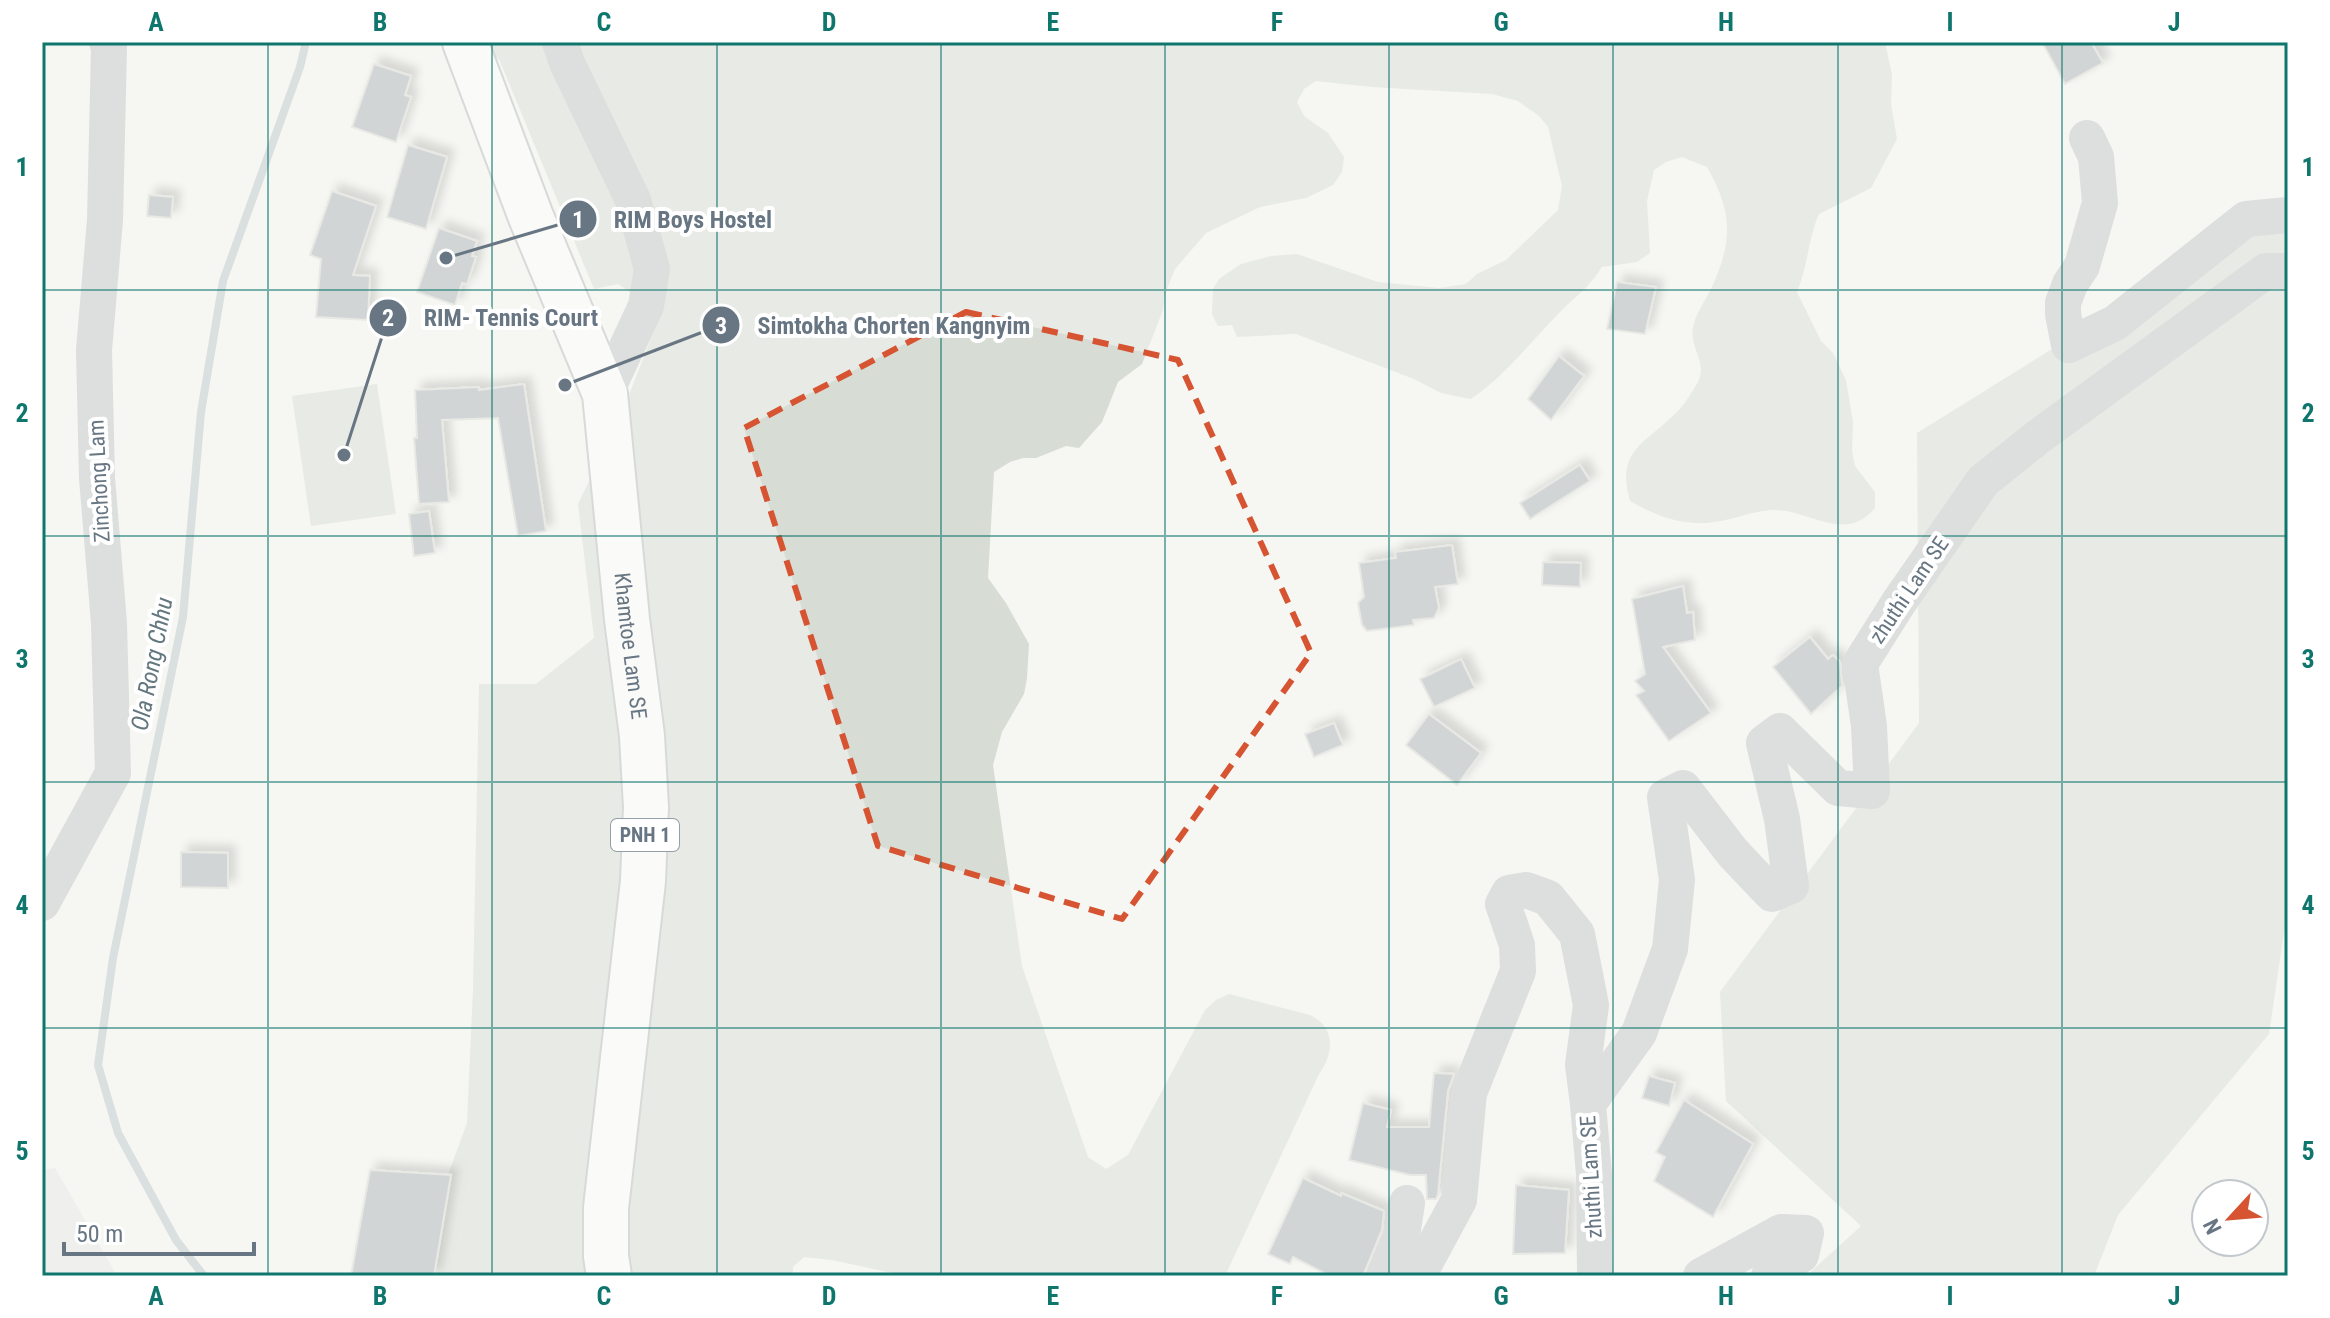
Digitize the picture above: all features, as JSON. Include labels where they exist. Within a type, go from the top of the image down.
[{"type":"main road","name":"Khamtoe Lam SE","points":[[465,42],[531,217],[605,394],[642,736],[646,807],[643,881],[606,1208],[609,1276]]},
{"type":"street","name":"Zinchong Lam","points":[[42,903],[113,773],[109,623],[97,478],[94,350],[108,142],[107,42]]},
{"type":"street","points":[[560,42],[567,63],[633,200],[652,269],[646,306],[605,394]]},
{"type":"street","points":[[2087,138],[2096,157],[2100,203],[2082,266],[2070,284],[2063,303],[2069,345],[2115,323],[2246,219],[2288,215]]},
{"type":"street","name":"zhuthi Lam SE","points":[[1595,1276],[1594,1175],[1588,1104],[1639,1033],[1670,949],[1677,880],[1665,797],[1683,788],[1733,853],[1772,894],[1791,886],[1782,819],[1764,743],[1780,731],[1838,788],[1872,791],[1869,726],[1860,664],[1983,481],[2038,437],[2266,271],[2288,271]]},
{"type":"street","points":[[1418,1276],[1459,1200],[1469,1093],[1518,971],[1517,945],[1503,904],[1509,893],[1526,890],[1548,898],[1577,934],[1591,1005],[1583,1065],[1588,1104]]},
{"type":"street","points":[[1384,1276],[1402,1236],[1407,1203]]},
{"type":"street","points":[[1701,1276],[1781,1232],[1806,1233],[1801,1255],[1769,1276]]},
{"type":"highlighted area","points":[[966,312],[1178,360],[1311,653],[1122,919],[878,846],[744,428]]},
{"type":"shaded area","points":[[465,42],[1885,42],[1892,75],[1891,104],[1897,139],[1871,188],[1819,214],[1797,292],[1821,341],[1833,353],[1846,380],[1853,422],[1855,466],[1875,492],[1875,508],[1864,518],[1841,525],[1772,510],[1716,522],[1690,523],[1666,518],[1630,501],[1626,484],[1630,458],[1680,409],[1698,382],[1701,368],[1693,328],[1718,272],[1726,242],[1725,213],[1716,183],[1707,167],[1682,157],[1654,170],[1647,201],[1650,253],[1637,262],[1602,267],[1508,367],[1471,399],[1441,393],[1414,379],[1296,334],[1237,337],[1232,325],[1218,326],[1212,314],[1213,289],[1219,279],[1241,264],[1271,256],[1297,254],[1378,282],[1439,288],[1466,284],[1477,274],[1506,260],[1558,210],[1562,186],[1548,127],[1539,116],[1518,101],[1492,94],[1316,81],[1304,89],[1297,102],[1304,116],[1328,133],[1344,157],[1342,172],[1333,185],[1306,198],[1260,207],[1206,233],[1175,269],[1142,364],[1118,382],[1102,422],[1079,448],[1066,446],[1036,458],[1023,458],[994,472],[988,578],[1029,644],[1024,694],[1002,732],[993,765],[1022,966],[1088,1157],[1106,1169],[1128,1155],[1205,1010],[1216,1000],[1229,994],[1310,1015],[1324,1026],[1328,1034],[1328,1058],[1225,1276],[906,1276],[804,1257],[793,1267],[793,1276],[384,1276],[438,1202],[467,1123],[479,684],[536,684],[594,638],[578,504],[623,410],[661,313],[618,284],[594,289],[499,59]]},
{"type":"shaded area","points":[[2288,202],[2288,905],[2269,1034],[2118,1215],[2094,1276],[1806,1276],[1861,1226],[1726,1101],[1720,992],[1919,723],[1917,433]]},
{"type":"shaded area","points":[[377,384],[396,514],[311,526],[292,396]]},
{"type":"shaded area","points":[[55,1168],[117,1276],[42,1276],[42,1170]]},
{"type":"building","points":[[2042,42],[2091,42],[2103,63],[2065,84]]},
{"type":"building","points":[[374,64],[411,76],[405,95],[411,97],[396,142],[352,127]]},
{"type":"building","points":[[408,145],[447,157],[426,229],[387,217]]},
{"type":"building","points":[[332,191],[376,206],[353,275],[370,276],[368,320],[316,317],[321,259],[310,255]]},
{"type":"building","points":[[149,195],[173,197],[171,218],[147,216]]},
{"type":"building","points":[[439,228],[477,241],[472,256],[476,257],[467,284],[462,283],[455,305],[417,292]]},
{"type":"building","points":[[1617,282],[1656,287],[1645,334],[1607,329]]},
{"type":"building","points":[[1559,356],[1584,376],[1551,420],[1528,399]]},
{"type":"building","points":[[524,384],[546,531],[518,536],[498,418],[442,420],[449,502],[419,504],[414,438],[417,438],[415,390],[479,387],[479,390]]},
{"type":"building","points":[[1580,465],[1590,481],[1530,519],[1520,503]]},
{"type":"building","points":[[429,511],[435,553],[414,556],[409,514]]},
{"type":"building","points":[[1452,545],[1458,584],[1435,587],[1439,608],[1434,618],[1413,620],[1414,625],[1367,631],[1362,625],[1358,603],[1364,597],[1359,563],[1396,558],[1395,552]]},
{"type":"building","points":[[1543,562],[1581,563],[1580,587],[1542,585]]},
{"type":"building","points":[[1683,586],[1687,613],[1693,612],[1695,640],[1663,647],[1711,713],[1669,741],[1636,695],[1644,691],[1635,681],[1645,674],[1632,599]]},
{"type":"building","points":[[1810,637],[1828,659],[1833,655],[1840,662],[1842,686],[1811,714],[1773,667]]},
{"type":"building","points":[[1461,659],[1475,688],[1434,707],[1420,679]]},
{"type":"building","points":[[1429,714],[1481,753],[1457,785],[1406,745]]},
{"type":"building","points":[[1334,723],[1343,745],[1314,757],[1305,734]]},
{"type":"building","points":[[181,852],[228,853],[228,888],[181,887]]},
{"type":"building","points":[[1434,1073],[1454,1074],[1448,1091],[1438,1194],[1436,1199],[1427,1199],[1426,1175],[1410,1175],[1349,1160],[1363,1103],[1391,1110],[1387,1127],[1429,1127]]},
{"type":"building","points":[[1649,1076],[1675,1083],[1669,1106],[1642,1098]]},
{"type":"building","points":[[1684,1100],[1753,1144],[1713,1217],[1654,1181],[1665,1157],[1656,1152]]},
{"type":"building","points":[[370,1170],[451,1175],[434,1276],[351,1276]]},
{"type":"building","points":[[1303,1178],[1384,1211],[1382,1230],[1363,1276],[1330,1276],[1293,1257],[1290,1264],[1268,1254]]},
{"type":"building","points":[[1516,1185],[1569,1190],[1565,1253],[1513,1254]]},
{"type":"waterway","name":"Ola Rong Chhu","points":[[204,1276],[176,1240],[118,1133],[98,1065],[113,958],[183,617],[201,412],[223,281],[300,67],[306,42]]},
{"type":"place","name":"RIM Boys Hostel","points":[[446,258]]},
{"type":"place","name":"Simtokha Chorten Kangnyim","points":[[565,385]]},
{"type":"place","name":"RIM- Tennis Court","points":[[344,455]]}]
